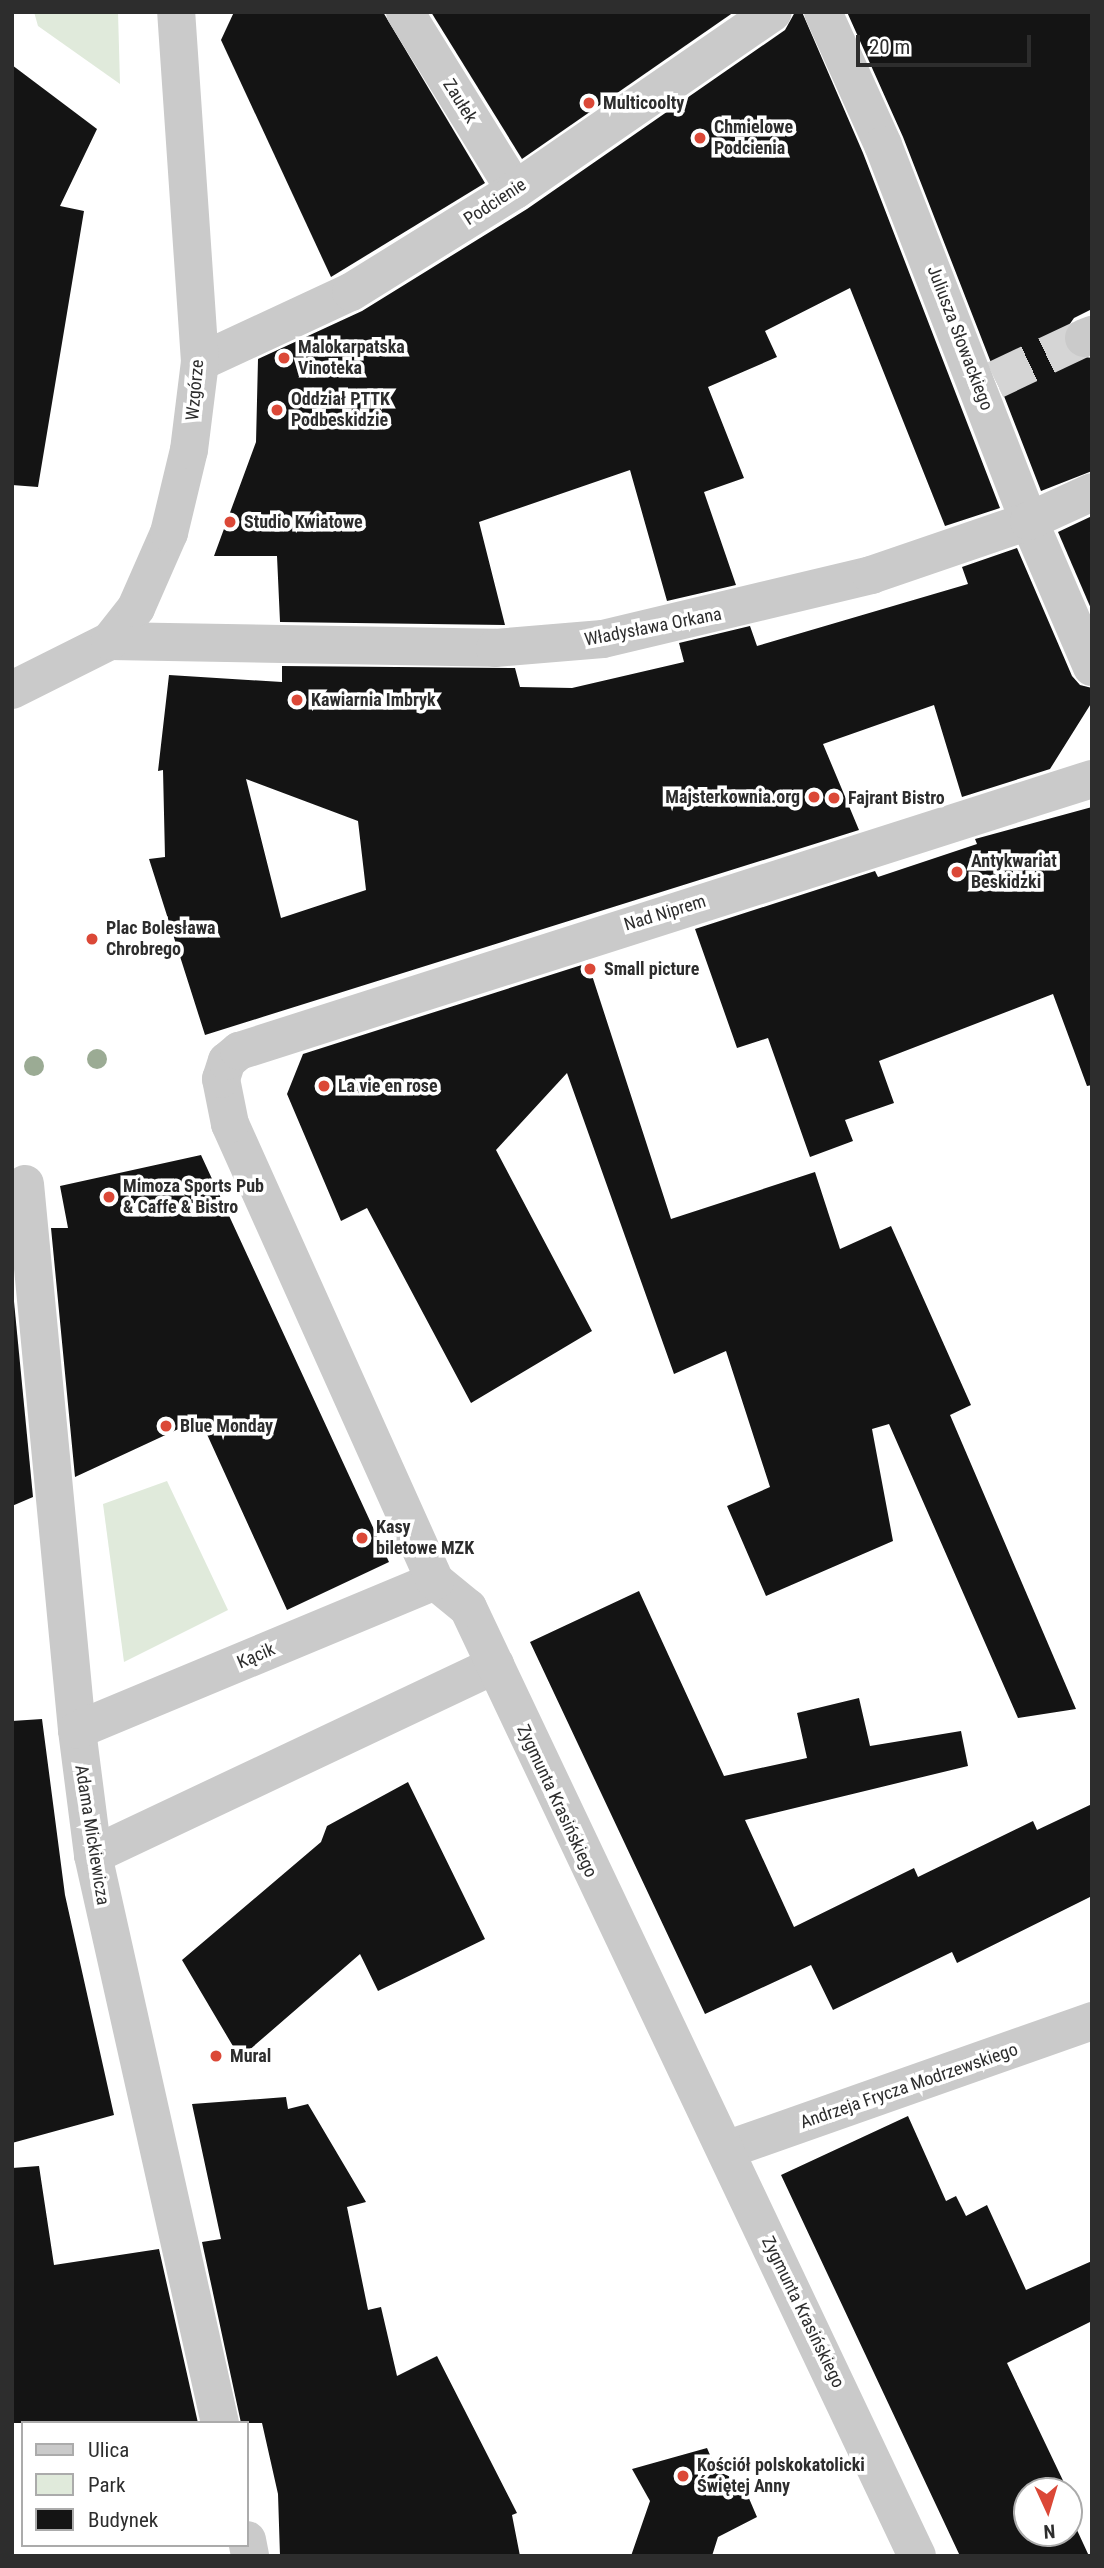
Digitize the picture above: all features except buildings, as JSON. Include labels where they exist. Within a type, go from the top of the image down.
[{"type":"street","name":"Wzgórze","points":[[12,690],[110,641],[136,608],[169,533],[189,450],[200,362],[176,12]]},
{"type":"street","name":"Zaułek","points":[[405,12],[515,190]]},
{"type":"street","name":"Podcienie","points":[[200,362],[351,292],[515,190],[773,12]]},
{"type":"street","name":"Juliusza Słowackiego","points":[[823,12],[884,145],[1029,521],[1092,667]]},
{"type":"street","name":"Władysława Orkana","points":[[110,641],[495,648],[603,639],[871,575],[1029,521],[1092,492]]},
{"type":"street","points":[[138,670],[166,643]]},
{"type":"street","name":"Nad Niprem","points":[[239,1051],[1092,779]]},
{"type":"street","name":"Zygmunta Krasińskiego","points":[[239,1051],[227,1062],[221,1079],[208,1093],[435,1581],[468,1608],[917,2556]]},
{"type":"street","name":"Adama Mickiewicza","points":[[26,1184],[34,1237],[77,1730],[93,1855],[220,2421]]},
{"type":"street","name":"Kącik","points":[[77,1730],[435,1581]]},
{"type":"street","points":[[93,1855],[495,1665]]},
{"type":"street","name":"Andrzeja Frycza Modrzewskiego","points":[[726,2150],[1092,2021]]},
{"type":"green space","points":[[34,12],[118,12],[120,84],[38,26]]},
{"type":"green space","points":[[167,1481],[228,1610],[124,1662],[103,1504]]},
{"type":"tunnel","points":[[995,380],[1084,338]]},
{"type":"place","name":"Multicoolty","points":[[589,103]]},
{"type":"place","name":"Chmielowe Podcienia","points":[[700,138]]},
{"type":"place","name":"Malokarpatska Vinoteka","points":[[284,358]]},
{"type":"place","name":"Oddział PTTK Podbeskidzie","points":[[277,410]]},
{"type":"place","name":"Studio Kwiatowe","points":[[230,522]]},
{"type":"place","name":"Kawiarnia Imbryk","points":[[297,700]]},
{"type":"place","name":"Majsterkownia.org","points":[[814,797]]},
{"type":"place","name":"Fajrant Bistro","points":[[834,798]]},
{"type":"place","name":"Antykwariat Beskidzki","points":[[957,872]]},
{"type":"place","name":"Plac Bolesława Chrobrego","points":[[92,939]]},
{"type":"place","name":"Small picture","points":[[590,969]]},
{"type":"place","name":"La vie en rose","points":[[324,1086]]},
{"type":"place","name":"Mimoza Sports Pub & Caffe & Bistro","points":[[109,1197]]},
{"type":"place","name":"Blue Monday","points":[[166,1426]]},
{"type":"place","name":"Kasy biletowe MZK","points":[[362,1538]]},
{"type":"place","name":"Mural","points":[[216,2056]]},
{"type":"place","name":"Kościół polskokatolicki Świętej Anny","points":[[683,2476]]}]
